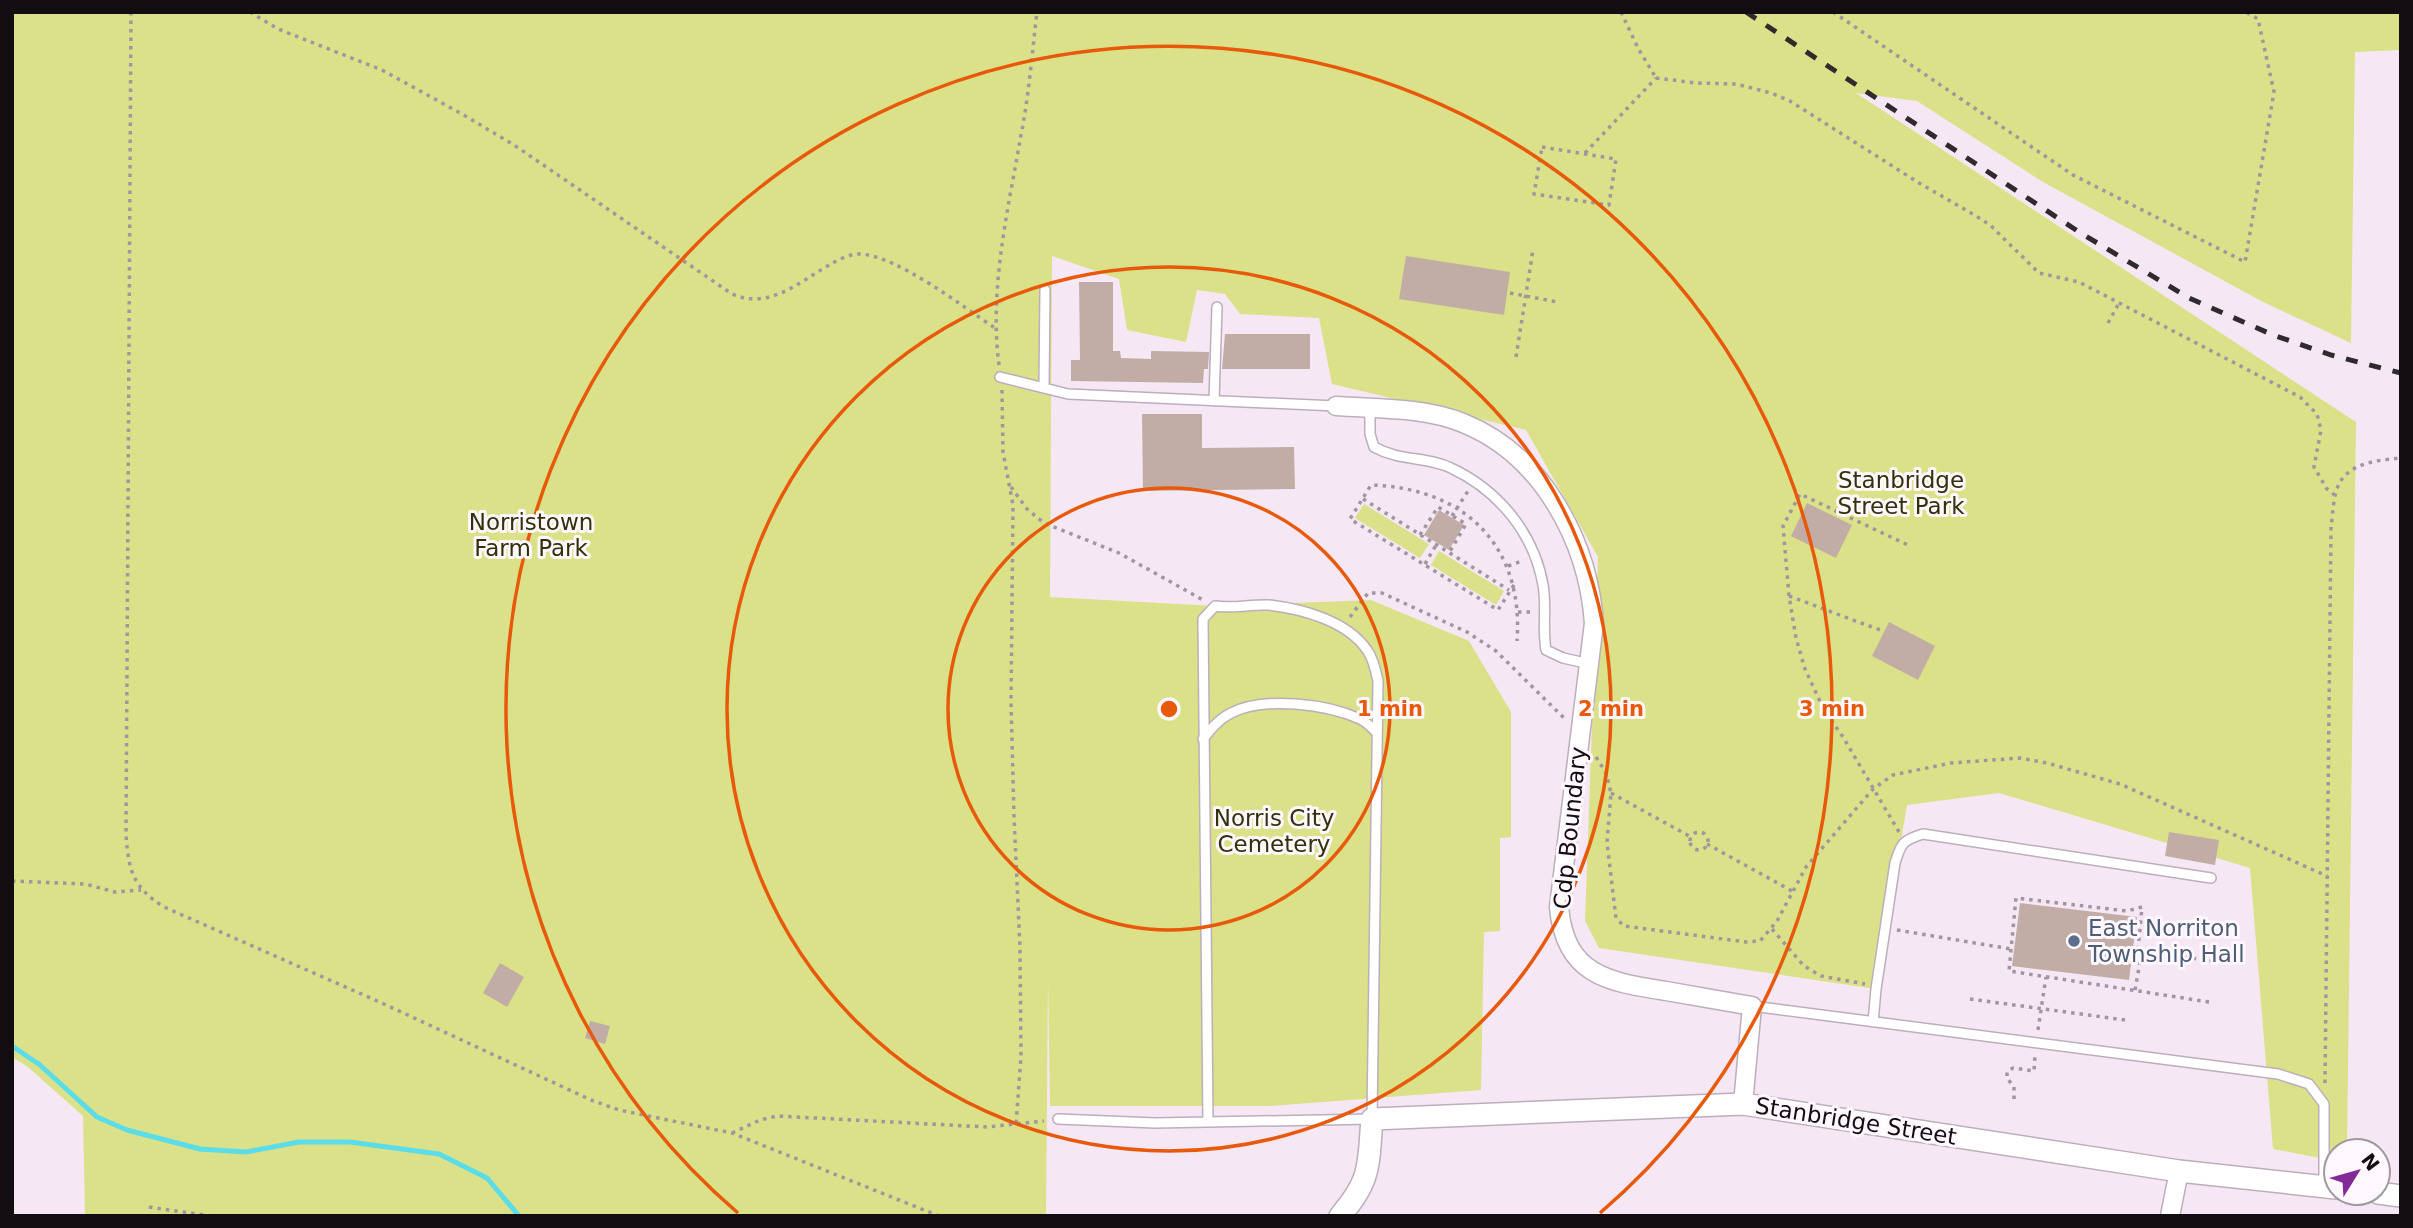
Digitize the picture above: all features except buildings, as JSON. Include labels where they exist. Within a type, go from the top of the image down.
[{"type":"street","name":"Cdp Boundary","points":[[1336,406],[1426,413],[1463,423],[1508,449],[1543,484],[1571,530],[1588,579],[1594,623],[1559,907],[1561,926],[1566,939],[1585,966],[1611,981],[1752,1006]]},
{"type":"street","points":[[1743,1104],[1752,1006]]},
{"type":"street","name":"Stanbridge Street","points":[[1372,1119],[1743,1104],[2179,1171],[2322,1187]]},
{"type":"street","points":[[1340,1216],[1367,1177],[1372,1119]]},
{"type":"street","points":[[2170,1216],[2179,1171]]},
{"type":"lane","points":[[1044,387],[1045,289]]},
{"type":"lane","points":[[1214,401],[1217,307]]},
{"type":"lane","points":[[1000,377],[1068,394],[1336,406]]},
{"type":"lane","points":[[1370,409],[1370,434],[1374,447],[1390,456],[1448,466],[1475,481],[1509,510],[1531,545],[1543,586],[1543,634],[1546,650],[1563,659],[1590,664]]},
{"type":"lane","points":[[1058,1119],[1155,1123],[1372,1119],[1376,670],[1368,650],[1342,627],[1301,611],[1268,605],[1214,606],[1203,619],[1208,1122]]},
{"type":"lane","points":[[1203,739],[1215,724],[1229,714],[1247,706],[1264,704],[1317,706],[1362,719],[1377,733]]},
{"type":"lane","points":[[1873,1022],[1895,863],[1900,845],[1923,834],[2211,878]]},
{"type":"lane","points":[[1752,1006],[2278,1074],[2309,1084],[2324,1104],[2326,1137]]},
{"type":"path","points":[[131,12],[126,836],[130,866],[141,890],[164,907],[202,926],[384,1004],[563,1089],[619,1110],[732,1133],[940,1216]]},
{"type":"path","points":[[250,12],[278,29],[382,70],[462,114],[514,145],[732,294],[744,299],[764,300],[838,260],[857,254],[868,255],[906,271],[996,329]]},
{"type":"path","points":[[1016,1125],[1021,1056],[1012,756],[1013,519],[1011,487],[1003,452],[1004,413],[996,329],[1003,242],[1028,91],[1037,12]]},
{"type":"path","points":[[1621,12],[1656,78]]},
{"type":"path","points":[[1833,12],[2073,175],[2245,262],[2274,92],[2258,19],[2246,12]]},
{"type":"path","points":[[1585,153],[1656,78]]},
{"type":"path","points":[[1656,78],[1736,84],[1771,93],[1790,102],[1990,225],[2039,273],[2079,282],[2300,397],[2317,414],[2321,430],[2314,467],[2320,480],[2336,496]]},
{"type":"path","points":[[1542,147],[1585,153],[1616,159],[1609,205],[1572,203],[1534,194],[1542,147]]},
{"type":"path","points":[[1516,357],[1533,250]]},
{"type":"path","points":[[1510,293],[1557,302]]},
{"type":"path","points":[[2108,323],[2119,303]]},
{"type":"path","points":[[2324,1104],[2331,527],[2339,483],[2349,472],[2362,464],[2401,458]]},
{"type":"path","points":[[1452,516],[1475,481]]},
{"type":"path","points":[[1514,585],[1498,610],[1350,519],[1371,485],[1424,493],[1457,508],[1478,523],[1501,552],[1514,585],[1519,617],[1517,640]]},
{"type":"path","points":[[1011,487],[1027,509],[1044,523],[1119,553],[1214,606]]},
{"type":"path","points":[[1905,842],[1824,709],[1805,669],[1796,638],[1789,596],[1783,526],[1800,494],[1909,546]]},
{"type":"path","points":[[1363,499],[1510,591]]},
{"type":"path","points":[[1420,535],[1438,507],[1466,524],[1449,553]]},
{"type":"path","points":[[1424,564],[1436,545]]},
{"type":"path","points":[[1342,627],[1368,593],[1382,593],[1467,632],[1496,651],[1570,725]]},
{"type":"path","points":[[1789,596],[1880,631]]},
{"type":"path","points":[[1611,793],[1691,837]]},
{"type":"path","points":[[1698,832],[1703,834],[1707,838],[1707,844],[1703,849],[1695,849],[1691,845],[1691,837],[1698,832]]},
{"type":"path","points":[[1707,844],[1792,891]]},
{"type":"path","points":[[12,881],[85,884],[115,892],[141,890]]},
{"type":"path","points":[[2209,1002],[2009,971],[2016,898],[2127,911],[2142,907],[2138,950],[2212,961]]},
{"type":"path","points":[[1885,928],[2011,949]]},
{"type":"path","points":[[1772,929],[1804,966],[1821,976],[1876,986]]},
{"type":"path","points":[[2136,990],[2142,951]]},
{"type":"path","points":[[1970,999],[2125,1020]]},
{"type":"path","points":[[732,1133],[760,1120],[777,1116],[987,1127],[1058,1119]]},
{"type":"path","points":[[149,1207],[211,1216]]},
{"type":"green space","points":[[12,12],[2401,12],[2401,50],[2355,52],[2351,343],[2263,302],[2043,182],[1917,101],[1856,93],[2356,422],[2347,1137],[2322,1137],[2322,1158],[2273,1149],[2250,868],[1999,793],[1907,805],[1876,989],[1599,948],[1585,921],[1598,557],[1526,430],[1332,384],[1319,318],[1240,314],[1225,294],[1197,290],[1186,342],[1127,330],[1119,279],[1052,256],[1050,597],[1215,606],[1371,600],[1469,641],[1511,712],[1511,837],[1500,838],[1500,931],[1484,932],[1481,1090],[1269,1106],[1050,1106],[1048,979],[1046,1216],[85,1216],[83,1116],[28,1067],[12,1057]]},
{"type":"green space","points":[[1364,504],[1429,544],[1420,558],[1355,518]]},
{"type":"green space","points":[[1439,551],[1504,591],[1496,605],[1431,565]]},
{"type":"waterway","points":[[12,1046],[40,1065],[97,1117],[127,1130],[200,1149],[246,1152],[299,1142],[350,1142],[439,1154],[487,1178],[519,1216]]},
{"type":"railway","points":[[1746,12],[2079,232],[2189,298],[2273,335],[2331,355],[2401,373]]},
{"type":"place","name":"East Norriton Township Hall","points":[[2074,941]]},
{"type":"park label","name":"Stanbridge Street Park","points":[[1901,493]]},
{"type":"park label","name":"Norristown Farm Park","points":[[531,535]]},
{"type":"park label","name":"Norris City Cemetery","points":[[1274,831]]}]
